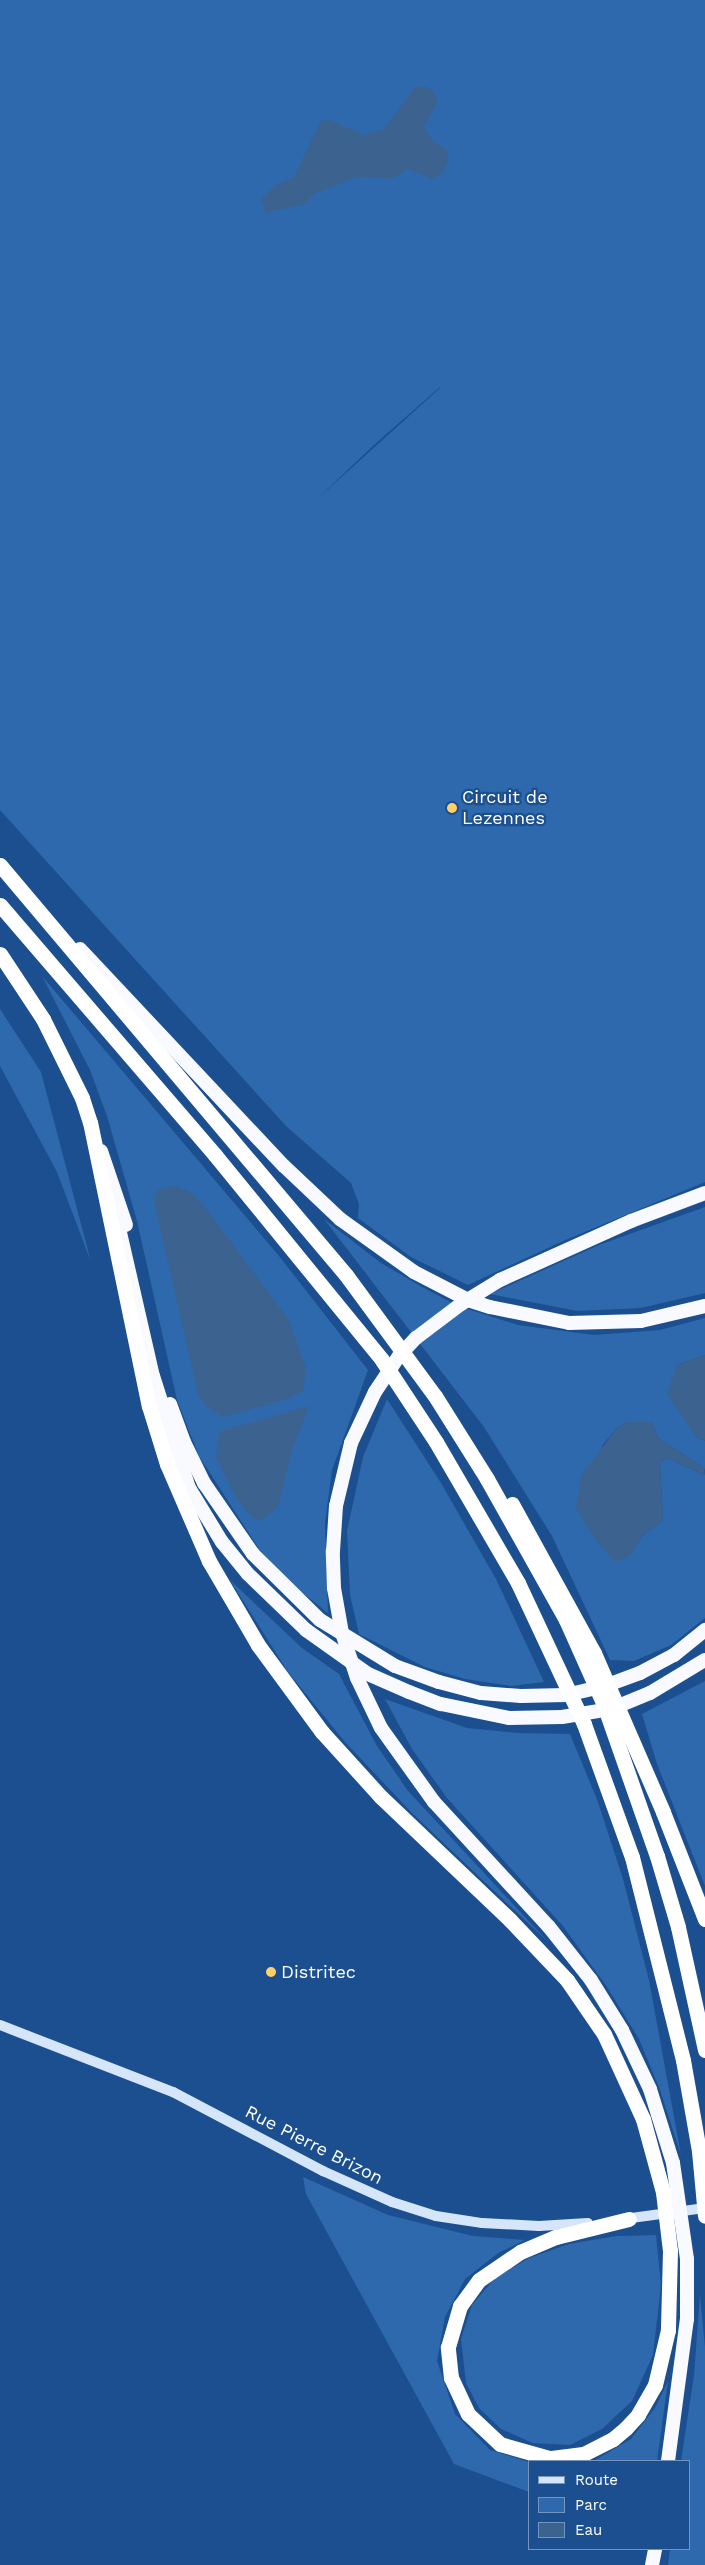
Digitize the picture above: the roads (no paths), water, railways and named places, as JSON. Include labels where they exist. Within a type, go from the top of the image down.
[{"type":"highway","points":[[0,864],[277,1159],[340,1219],[402,1266],[468,1300],[506,1312],[558,1321],[641,1321],[705,1306]]},
{"type":"highway","points":[[0,864],[320,1243],[408,1358],[458,1431],[566,1620],[604,1705],[660,1865],[678,1927],[705,2050]]},
{"type":"highway","points":[[0,905],[221,1162],[353,1323],[415,1409],[493,1537],[566,1682],[624,1830],[672,2007],[705,2176]]},
{"type":"highway","points":[[0,954],[25,988],[61,1051],[90,1122],[132,1244],[154,1345],[174,1418],[197,1469],[234,1529],[297,1601],[335,1631],[374,1655],[417,1675],[459,1688],[531,1696],[585,1692],[640,1673],[674,1654],[705,1630]]},
{"type":"highway","points":[[90,1122],[119,1225],[153,1376],[189,1488],[222,1542],[248,1574],[306,1630],[368,1674],[441,1704],[509,1718],[542,1719],[592,1713],[650,1693],[705,1660]]},
{"type":"highway","points":[[90,1122],[149,1406],[167,1464],[209,1562],[258,1645],[322,1732],[381,1797],[510,1920],[567,1980],[604,2034],[643,2119],[663,2192],[670,2251],[668,2330],[655,2385],[638,2415],[626,2428],[613,2439],[583,2454],[550,2458],[500,2444],[468,2414],[453,2385],[448,2347],[460,2306],[479,2280],[520,2252],[556,2237],[629,2218]]},
{"type":"highway","points":[[668,2460],[687,2319],[687,2259],[673,2163],[650,2089],[622,2030],[591,1980],[550,1927],[410,1772],[381,1728],[351,1663],[338,1610],[333,1569],[336,1506],[344,1464],[364,1412],[385,1376],[416,1338],[460,1304],[500,1280],[585,1242],[705,1193]]},
{"type":"highway","points":[[585,1242],[705,1202]]},
{"type":"highway","points":[[458,1431],[489,1468],[516,1511],[590,1645],[663,1812],[705,1919]]},
{"type":"highway","points":[[699,2151],[705,2216]]},
{"type":"highway","points":[[654,2565],[656,2550]]},
{"type":"main road","name":"Rue Pierre Brizon","points":[[0,2025],[172,2092],[343,2180],[416,2210],[459,2220],[510,2226],[562,2226],[705,2208]]},
{"type":"water","points":[[424,86],[432,90],[438,101],[424,127],[433,141],[446,149],[449,159],[443,172],[433,179],[408,169],[391,179],[357,177],[314,194],[304,204],[266,213],[261,200],[272,187],[294,177],[321,121],[328,119],[364,135],[383,130],[415,87]]},
{"type":"water","points":[[175,1186],[191,1192],[208,1211],[288,1319],[306,1368],[303,1391],[285,1400],[222,1417],[204,1404],[198,1394],[154,1201],[158,1190]]},
{"type":"water","points":[[705,1355],[705,1441],[696,1437],[667,1394],[677,1365]]},
{"type":"water","points":[[309,1406],[293,1447],[278,1507],[262,1520],[252,1518],[237,1499],[216,1457],[219,1432]]},
{"type":"water","points":[[627,1422],[652,1422],[658,1438],[704,1468],[705,1475],[667,1458],[660,1463],[663,1520],[642,1536],[631,1555],[615,1562],[594,1538],[576,1508],[581,1476],[616,1429]]},
{"type":"place","name":"Circuit de Lezennes","points":[[452,808]]},
{"type":"place","name":"Distritec","points":[[271,1972]]}]
